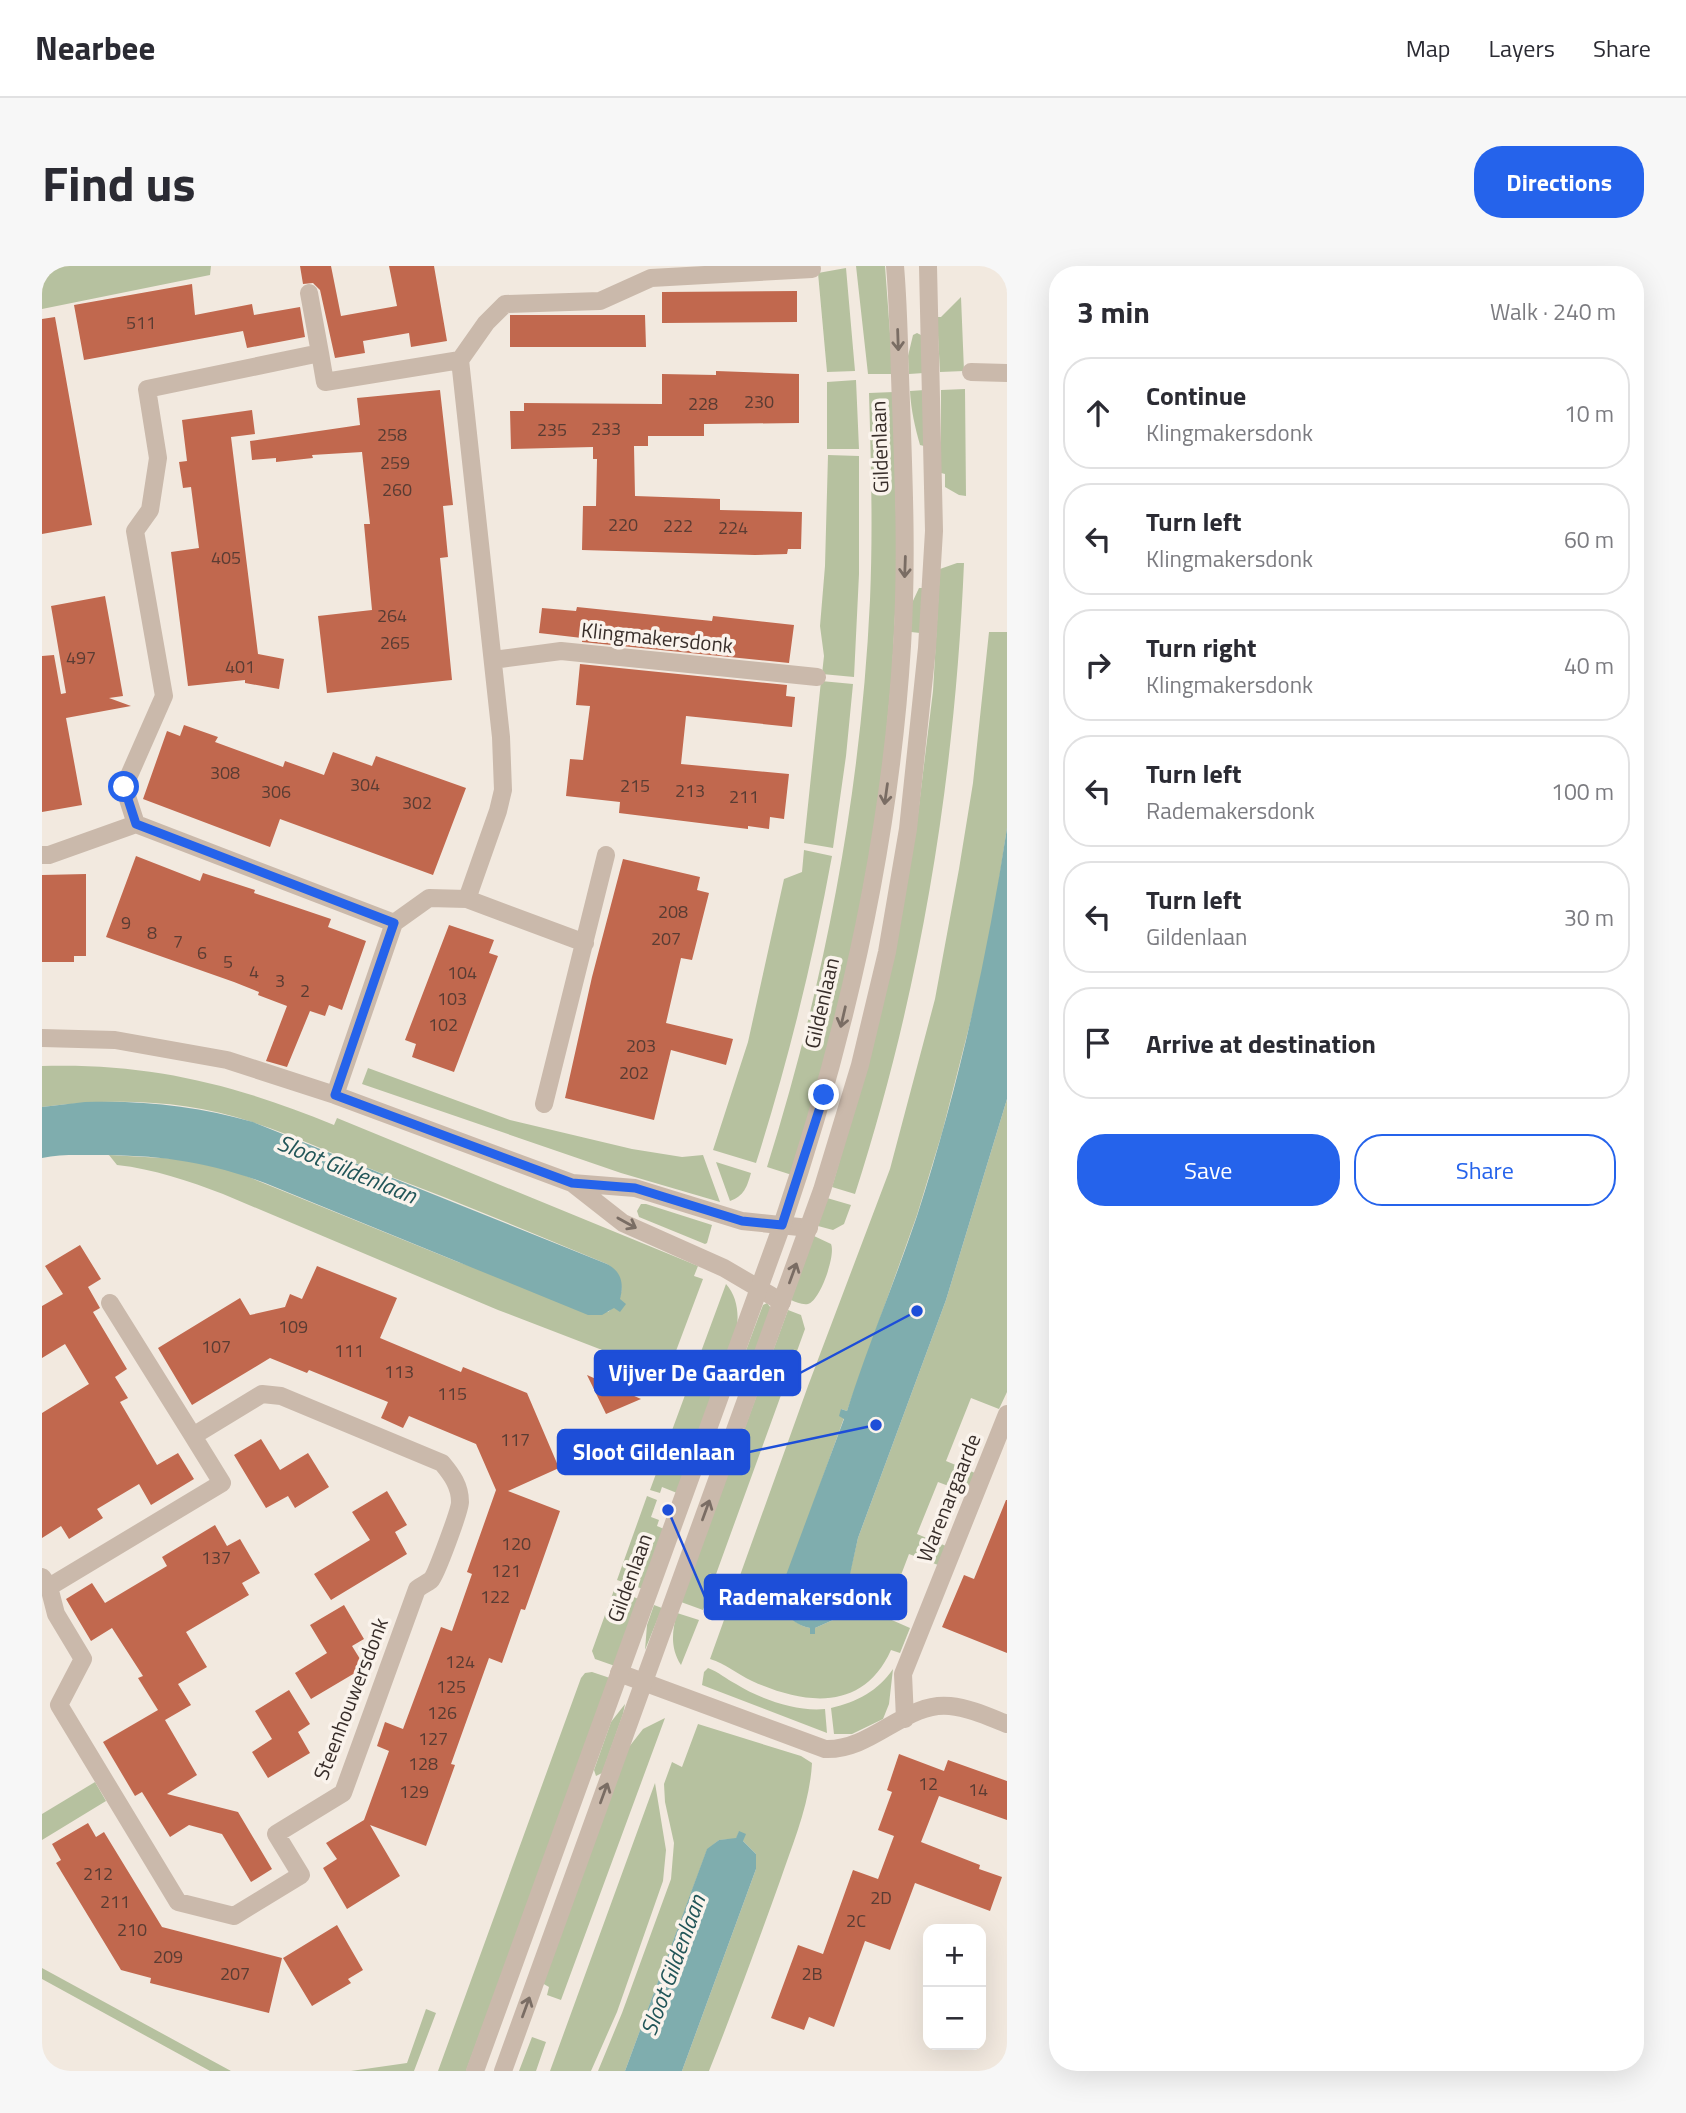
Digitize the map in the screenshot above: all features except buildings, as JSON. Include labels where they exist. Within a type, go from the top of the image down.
[{"type":"street","name":"Gildenlaan","points":[[475,2071],[782,1225],[824,1095],[854,968],[881,829],[902,646],[906,531],[894,266]]},
{"type":"street","points":[[503,2071],[809,1228],[860,1065],[887,952],[908,829],[928,648],[934,531],[928,266]]},
{"type":"street","points":[[467,899],[498,811],[503,790],[503,769],[460,360],[486,323],[505,304],[600,301],[651,278],[813,269]]},
{"type":"street","points":[[309,293],[326,382],[460,360]]},
{"type":"street","points":[[136,824],[124,787],[164,696],[135,531],[150,510],[158,458],[147,389],[320,354]]},
{"type":"street","points":[[971,372],[1007,373]]},
{"type":"street","name":"Klingmakersdonk","points":[[493,660],[561,652],[817,677]]},
{"type":"street","points":[[42,855],[50,855],[136,824],[394,923]]},
{"type":"street","points":[[544,1104],[606,855]]},
{"type":"street","points":[[335,1095],[394,923],[429,898],[467,899],[585,943]]},
{"type":"street","points":[[42,1038],[115,1040],[227,1060],[335,1095],[572,1183],[635,1188],[742,1221],[809,1228]]},
{"type":"street","points":[[572,1183],[623,1223],[724,1268],[782,1302]]},
{"type":"street","name":"Steenhouwersdonk","points":[[110,1303],[222,1483],[45,1582],[56,1614],[83,1659],[59,1705],[178,1902],[234,1916],[301,1875],[276,1834],[343,1793],[417,1589],[433,1578],[461,1505],[453,1475],[442,1464],[271,1393],[262,1394],[193,1436]]},
{"type":"street","name":"Warenargaarde","points":[[905,1718],[903,1674],[1007,1413]]},
{"type":"street","points":[[619,1673],[825,1749],[849,1747],[929,1708],[951,1706],[1007,1724]]},
{"type":"green space","points":[[42,266],[211,266],[210,275],[42,309]]},
{"type":"green space","points":[[856,266],[885,266],[893,374],[868,374]]},
{"type":"green space","points":[[846,268],[855,371],[827,372],[818,273]]},
{"type":"green space","points":[[961,297],[964,371],[940,372],[937,317],[941,317]]},
{"type":"green space","points":[[917,333],[923,336],[924,373],[909,374],[908,356],[913,335]]},
{"type":"green space","points":[[856,380],[859,449],[827,449],[827,382]]},
{"type":"green space","points":[[965,389],[966,496],[945,487],[945,474],[941,473],[941,390]]},
{"type":"green space","points":[[925,390],[924,446],[920,445],[916,432],[910,391]]},
{"type":"green space","points":[[894,392],[897,575],[892,673],[883,767],[875,825],[842,1000],[792,1175],[767,1167],[788,1097],[823,957],[849,815],[870,600],[869,393]]},
{"type":"green space","points":[[828,455],[859,456],[859,574],[854,677],[822,674],[824,656],[820,626],[825,566]]},
{"type":"green space","points":[[964,563],[959,643],[943,803],[931,882],[899,1039],[855,1194],[832,1187],[873,1045],[917,822],[933,691],[940,569]]},
{"type":"green space","points":[[919,588],[923,588],[920,633],[911,632],[912,603]]},
{"type":"green space","points":[[989,632],[1007,632],[1007,828],[995,907],[977,996],[942,1133],[917,1215],[847,1411],[841,1409],[844,1418],[781,1594],[786,1611],[794,1620],[810,1628],[810,1634],[815,1634],[815,1628],[833,1620],[842,1606],[858,1538],[946,1300],[1007,1099],[1007,1392],[999,1409],[971,1398],[946,1461],[975,1473],[967,1493],[938,1482],[917,1534],[946,1546],[938,1565],[909,1554],[885,1617],[910,1628],[900,1653],[891,1650],[879,1670],[865,1684],[849,1693],[831,1698],[792,1695],[752,1681],[710,1659],[808,1386],[890,1169],[935,999],[959,869],[973,783]]},
{"type":"green space","points":[[821,681],[853,684],[833,848],[804,843]]},
{"type":"green space","points":[[804,850],[832,856],[799,1011],[756,1163],[713,1150],[748,1042],[784,879],[802,872]]},
{"type":"green space","points":[[42,1066],[119,1068],[191,1079],[261,1098],[334,1125],[337,1118],[698,1266],[694,1276],[703,1279],[667,1375],[498,1310],[223,1194],[171,1176],[117,1165],[109,1155],[181,1159],[234,1171],[458,1262],[608,1312],[618,1300],[621,1287],[617,1275],[607,1264],[301,1140],[226,1114],[148,1102],[95,1102],[42,1107]]},
{"type":"green space","points":[[368,1068],[510,1120],[632,1149],[682,1157],[703,1155],[720,1202],[621,1173],[362,1084]]},
{"type":"green space","points":[[716,1162],[751,1173],[744,1190],[730,1201]]},
{"type":"green space","points":[[827,1198],[851,1205],[844,1224],[833,1230],[818,1226]]},
{"type":"green space","points":[[641,1204],[712,1225],[707,1243],[639,1217],[637,1211]]},
{"type":"green space","points":[[814,1236],[831,1244],[831,1258],[817,1295],[808,1304],[801,1304],[791,1300]]},
{"type":"green space","points":[[726,1284],[736,1303],[737,1326],[677,1493],[662,1487],[660,1493],[650,1490]]},
{"type":"green space","points":[[767,1303],[771,1308],[751,1362],[744,1363],[745,1353],[763,1305]]},
{"type":"green space","points":[[788,1310],[801,1315],[805,1329],[703,1610],[681,1602]]},
{"type":"green space","points":[[647,1496],[657,1500],[651,1517],[659,1520],[657,1526],[664,1529],[643,1589],[617,1580]]},
{"type":"green space","points":[[614,1590],[639,1599],[615,1666],[595,1659],[592,1651]]},
{"type":"green space","points":[[654,1605],[662,1608],[645,1650],[647,1625]]},
{"type":"green space","points":[[677,1613],[699,1620],[681,1665],[673,1639]]},
{"type":"green space","points":[[708,1668],[767,1699],[791,1706],[825,1709],[827,1733],[702,1685],[704,1672]]},
{"type":"green space","points":[[893,1669],[889,1704],[883,1719],[852,1734],[834,1734],[831,1708],[866,1694],[881,1684]]},
{"type":"green space","points":[[592,1672],[610,1678],[466,2071],[438,2071],[581,1678],[585,1673]]},
{"type":"green space","points":[[625,1704],[602,1773],[596,1776],[594,1770],[611,1722]]},
{"type":"green space","points":[[665,1718],[561,2000],[547,1995],[549,1987],[542,1983],[629,1747],[643,1729]]},
{"type":"green space","points":[[698,1724],[801,1756],[812,1763],[804,1808],[763,1929],[709,2071],[682,2071],[756,1869],[756,1854],[743,1841],[739,1832],[736,1839],[719,1840],[707,1850],[625,2071],[598,2071],[671,1879],[674,1843],[664,1784],[672,1762],[682,1767]]},
{"type":"green space","points":[[95,1782],[106,1801],[42,1840],[42,1814]]},
{"type":"green space","points":[[655,1783],[666,1850],[663,1881],[617,2012],[591,2071],[550,2071]]},
{"type":"green space","points":[[42,1968],[231,2071],[210,2071],[42,1979]]},
{"type":"green space","points":[[426,2009],[436,2013],[414,2071],[351,2071],[407,2063]]},
{"type":"green space","points":[[532,2037],[546,2042],[536,2071],[519,2071]]},
{"type":"water","points":[[1007,828],[1007,1099],[946,1300],[858,1538],[843,1606],[833,1620],[815,1628],[815,1634],[810,1634],[810,1628],[796,1623],[787,1613],[782,1601],[782,1586],[844,1419],[839,1416],[841,1409],[847,1411],[932,1168],[970,1024]]},
{"type":"water","points":[[85,1102],[170,1105],[253,1122],[607,1264],[619,1275],[622,1283],[620,1299],[626,1304],[620,1312],[614,1308],[602,1315],[588,1315],[265,1183],[202,1164],[119,1155],[42,1158],[42,1107]]},
{"type":"water","points":[[739,1831],[746,1834],[743,1841],[756,1854],[756,1869],[682,2071],[625,2071],[707,1849],[719,1840],[736,1838]]},
{"type":"place","name":"Vijver De Gaarden","points":[[917,1311]]},
{"type":"place","name":"Sloot Gildenlaan","points":[[876,1425]]},
{"type":"place","name":"Rademakersdonk","points":[[668,1510]]},
{"type":"route","points":[[124,787],[136,824],[394,923],[335,1095],[572,1183],[635,1188],[742,1221],[782,1225],[824,1095]]}]
